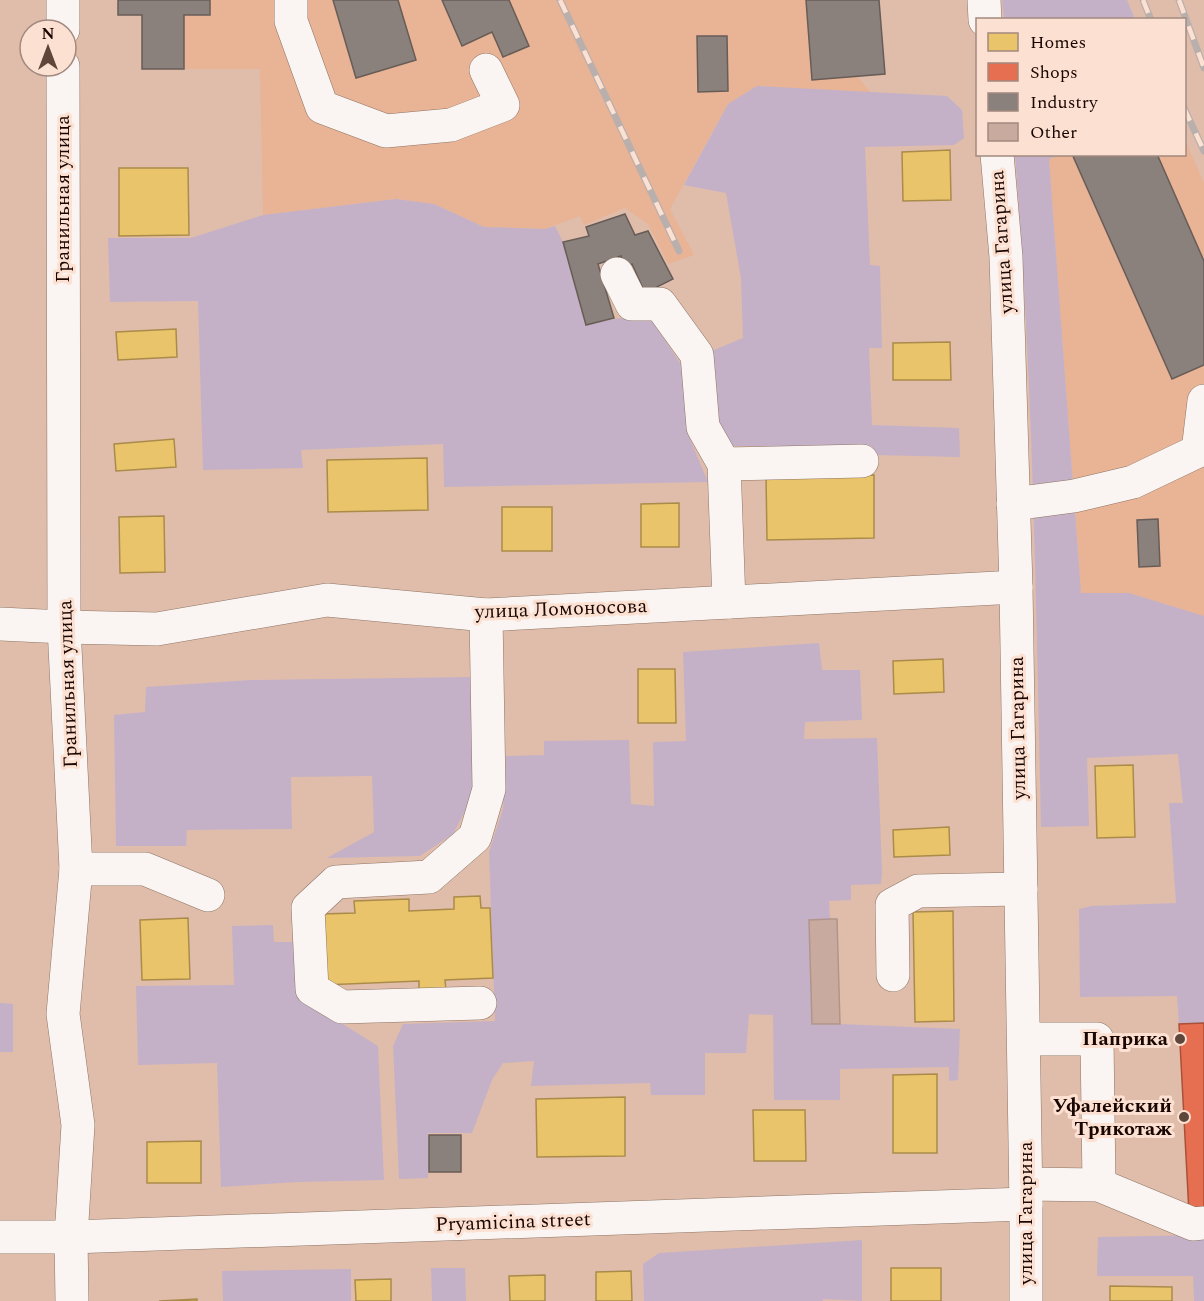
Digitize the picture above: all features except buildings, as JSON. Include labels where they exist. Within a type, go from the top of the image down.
[{"type":"street","points":[[63,0],[63,18]]},
{"type":"street","points":[[291,0],[291,21],[322,107],[386,131],[451,125],[503,105],[486,70]]},
{"type":"street","points":[[984,0],[985,18]]},
{"type":"street","name":"Гранильная улица","points":[[63,78],[64,627],[76,869],[63,1014],[78,1125],[72,1237],[72,1301]]},
{"type":"street","name":"улица Гагарина","points":[[997,156],[1006,257],[1016,587],[1026,1301]]},
{"type":"street","points":[[617,274],[632,304],[660,304],[697,355],[703,427],[724,464],[729,602]]},
{"type":"street","points":[[1013,504],[1074,496],[1133,482],[1198,451],[1204,401]]},
{"type":"street","points":[[724,464],[862,461]]},
{"type":"street","name":"улица Ломоносова","points":[[0,624],[157,628],[327,600],[486,615],[1016,587]]},
{"type":"street","points":[[480,1003],[342,1007],[312,989],[308,908],[336,882],[429,877],[475,837],[489,789],[486,615]]},
{"type":"street","points":[[76,869],[145,869],[208,895]]},
{"type":"street","points":[[893,975],[892,905],[918,891],[1021,890]]},
{"type":"street","points":[[1024,1039],[1096,1039],[1098,1185],[1193,1224],[1204,1224]]},
{"type":"street","name":"Pryamicina street","points":[[0,1237],[72,1237],[1026,1194],[1098,1185]]},
{"type":"shaded area","points":[[118,0],[879,0],[885,74],[858,77],[871,93],[757,86],[728,104],[670,209],[694,255],[668,264],[648,224],[625,208],[584,225],[580,216],[545,229],[484,227],[434,204],[396,199],[263,215],[260,69],[142,69],[142,15],[118,15]]},
{"type":"shaded area","points":[[1002,0],[1127,0],[1135,18],[1004,18]]},
{"type":"shaded area","points":[[757,86],[947,96],[962,110],[964,138],[954,145],[865,147],[870,265],[880,266],[882,348],[869,348],[872,425],[959,428],[960,457],[874,455],[872,446],[726,446],[714,430],[709,352],[743,338],[741,278],[726,193],[684,185],[728,104]]},
{"type":"shaded area","points":[[1186,142],[1204,183],[1204,616],[1129,593],[1081,593],[1049,159],[1056,156],[1186,156]]},
{"type":"shaded area","points":[[1015,156],[1057,156],[1049,159],[1081,593],[1129,593],[1204,616],[1204,1023],[1179,1024],[1177,996],[1080,997],[1079,909],[1092,906],[1176,903],[1169,803],[1183,803],[1178,754],[1087,758],[1089,826],[1041,827],[1030,407]]},
{"type":"shaded area","points":[[396,199],[434,204],[484,227],[545,229],[555,226],[563,242],[586,325],[614,319],[649,316],[684,369],[690,439],[708,482],[444,487],[443,444],[301,450],[303,468],[203,470],[198,301],[110,302],[108,238],[191,238],[263,215]]},
{"type":"shaded area","points":[[819,643],[822,670],[860,670],[862,720],[805,722],[804,739],[877,738],[882,871],[881,884],[851,885],[851,900],[829,901],[830,919],[810,920],[812,1024],[960,1029],[958,1080],[949,1081],[949,1067],[840,1069],[840,1100],[774,1100],[773,1015],[749,1014],[746,1053],[705,1053],[705,1095],[651,1095],[650,1083],[531,1086],[534,1061],[503,1063],[492,1080],[472,1133],[428,1133],[428,1178],[399,1179],[393,1046],[403,1024],[495,1021],[489,852],[503,809],[506,756],[544,755],[544,741],[629,740],[631,804],[654,806],[653,742],[686,741],[683,652]]},
{"type":"shaded area","points":[[472,677],[475,792],[453,834],[420,856],[327,858],[374,832],[372,776],[291,777],[292,829],[187,830],[186,846],[116,846],[114,715],[145,712],[146,687],[250,680]]},
{"type":"shaded area","points":[[273,925],[274,942],[297,942],[303,999],[378,1046],[384,1180],[221,1187],[217,1063],[138,1065],[136,986],[234,985],[232,926]]},
{"type":"shaded area","points":[[0,1003],[13,1004],[13,1052],[0,1052]]},
{"type":"shaded area","points":[[1204,1235],[1204,1301],[1194,1301],[1193,1276],[1097,1276],[1098,1237]]},
{"type":"shaded area","points":[[862,1240],[862,1301],[823,1299],[823,1301],[644,1301],[643,1264],[659,1253]]},
{"type":"shaded area","points":[[431,1268],[465,1268],[466,1301],[432,1301]]},
{"type":"shaded area","points":[[351,1269],[351,1301],[223,1301],[222,1271]]},
{"type":"railway","points":[[560,0],[679,251]]},
{"type":"railway","points":[[1143,0],[1150,18]]},
{"type":"railway","points":[[1179,0],[1186,18]]},
{"type":"railway","points":[[1186,19],[1204,68]]},
{"type":"railway","points":[[1186,112],[1204,151]]},
{"type":"place","name":"Паприка","points":[[1180,1039]]},
{"type":"place","name":"Уфалейский Трикотаж","points":[[1184,1117]]}]
